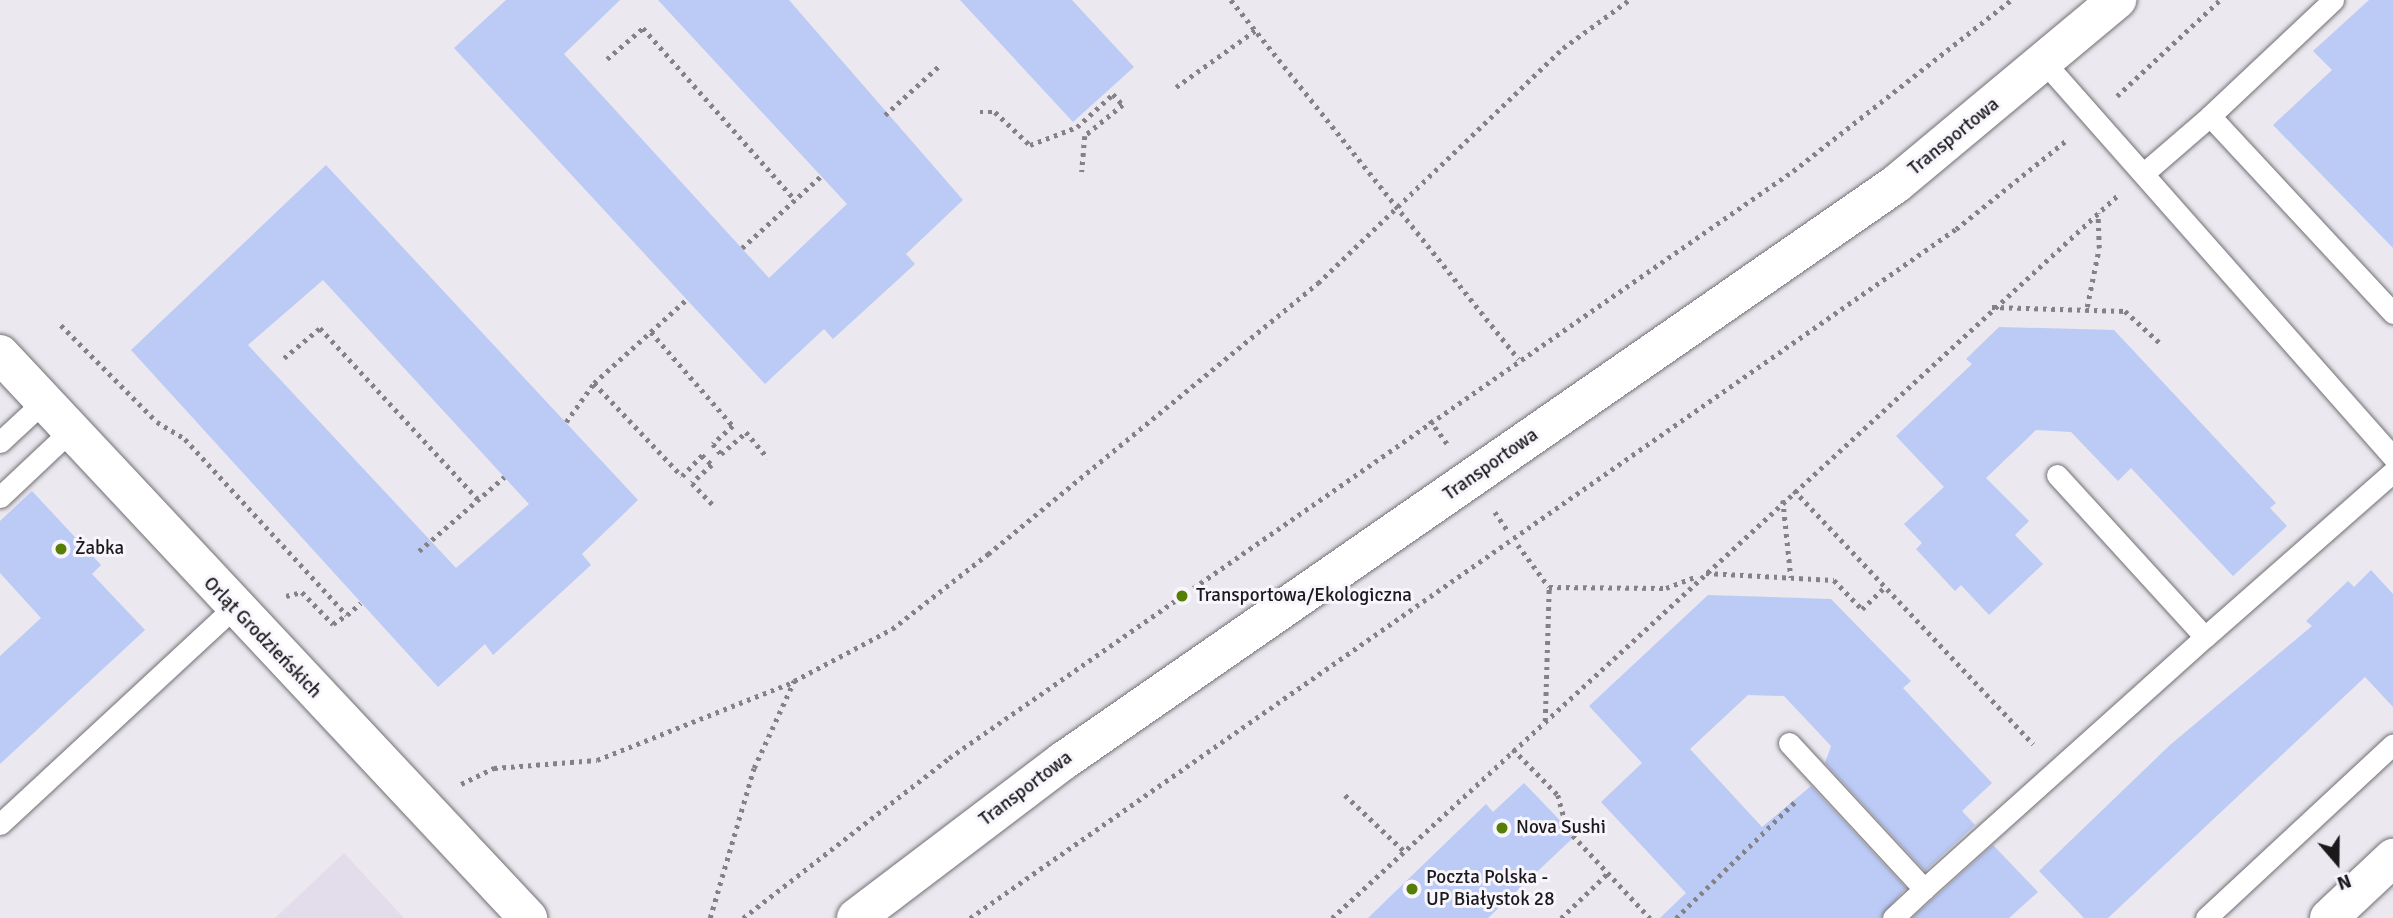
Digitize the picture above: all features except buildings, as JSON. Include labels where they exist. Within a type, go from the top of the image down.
[{"type":"street","name":"Transportowa","points":[[856,918],[1063,761],[1896,184],[2045,63],[2117,0]]},
{"type":"street","name":"Orląt Grodzieńskich","points":[[0,355],[232,609],[528,918]]},
{"type":"street","points":[[2329,918],[2393,858]]},
{"type":"lane","points":[[2144,173],[2210,116],[2333,0]]},
{"type":"lane","points":[[2045,63],[2393,457]]},
{"type":"lane","points":[[2210,116],[2393,313]]},
{"type":"lane","points":[[0,442],[42,403]]},
{"type":"lane","points":[[0,497],[69,432]]},
{"type":"lane","points":[[1894,918],[2205,637],[2393,472]]},
{"type":"lane","points":[[2057,475],[2205,637]]},
{"type":"lane","points":[[0,824],[232,609]]},
{"type":"lane","points":[[1789,743],[1924,889]]},
{"type":"lane","points":[[2206,918],[2393,744]]},
{"type":"path","points":[[1231,0],[1519,359]]},
{"type":"path","points":[[456,787],[494,768],[597,760],[794,681],[892,629],[988,554],[1318,283],[1563,48],[1629,0]]},
{"type":"path","points":[[743,918],[950,758],[1519,359],[1793,171],[2011,0]]},
{"type":"path","points":[[970,918],[1945,237],[2092,117],[2220,0]]},
{"type":"path","points":[[607,58],[643,27],[795,200]]},
{"type":"path","points":[[1177,87],[1256,30]]},
{"type":"path","points":[[885,116],[939,66]]},
{"type":"path","points":[[980,112],[996,111],[1030,145],[1077,127],[1114,94],[1123,105],[1085,136],[1082,172]]},
{"type":"path","points":[[1332,918],[1992,307],[2144,173]]},
{"type":"path","points":[[742,248],[821,176]]},
{"type":"path","points":[[2087,307],[2099,248],[2098,212]]},
{"type":"path","points":[[566,422],[594,383],[686,300]]},
{"type":"path","points":[[1992,307],[2087,307],[2124,310],[2160,343]]},
{"type":"path","points":[[61,325],[156,422],[185,439],[348,615],[361,603]]},
{"type":"path","points":[[284,358],[320,328],[478,499]]},
{"type":"path","points":[[651,332],[733,426],[713,444],[721,454],[746,432],[768,458]]},
{"type":"path","points":[[594,383],[682,475],[702,455],[712,465],[692,483],[715,507]]},
{"type":"path","points":[[419,551],[504,477]]},
{"type":"path","points":[[1794,491],[2058,770]]},
{"type":"path","points":[[1783,500],[1791,578]]},
{"type":"path","points":[[1518,545],[1549,587],[1545,722]]},
{"type":"path","points":[[1549,587],[1666,588],[1705,573],[1834,580],[1862,609],[1885,587]]},
{"type":"path","points":[[710,918],[754,768],[794,681]]},
{"type":"path","points":[[1513,749],[1558,795],[1567,829],[1650,918]]},
{"type":"path","points":[[1676,918],[1821,777]]},
{"type":"path","points":[[1345,794],[1404,851]]},
{"type":"path","points":[[1561,918],[1608,873]]},
{"type":"shaded area","points":[[344,853],[404,918],[275,918]]},
{"type":"place","name":"Żabka","points":[[61,549]]},
{"type":"place","name":"Transportowa/Ekologiczna","points":[[1182,596]]},
{"type":"place","name":"Nova Sushi","points":[[1502,828]]},
{"type":"place","name":"Poczta Polska - UP Białystok 28","points":[[1412,889]]}]
